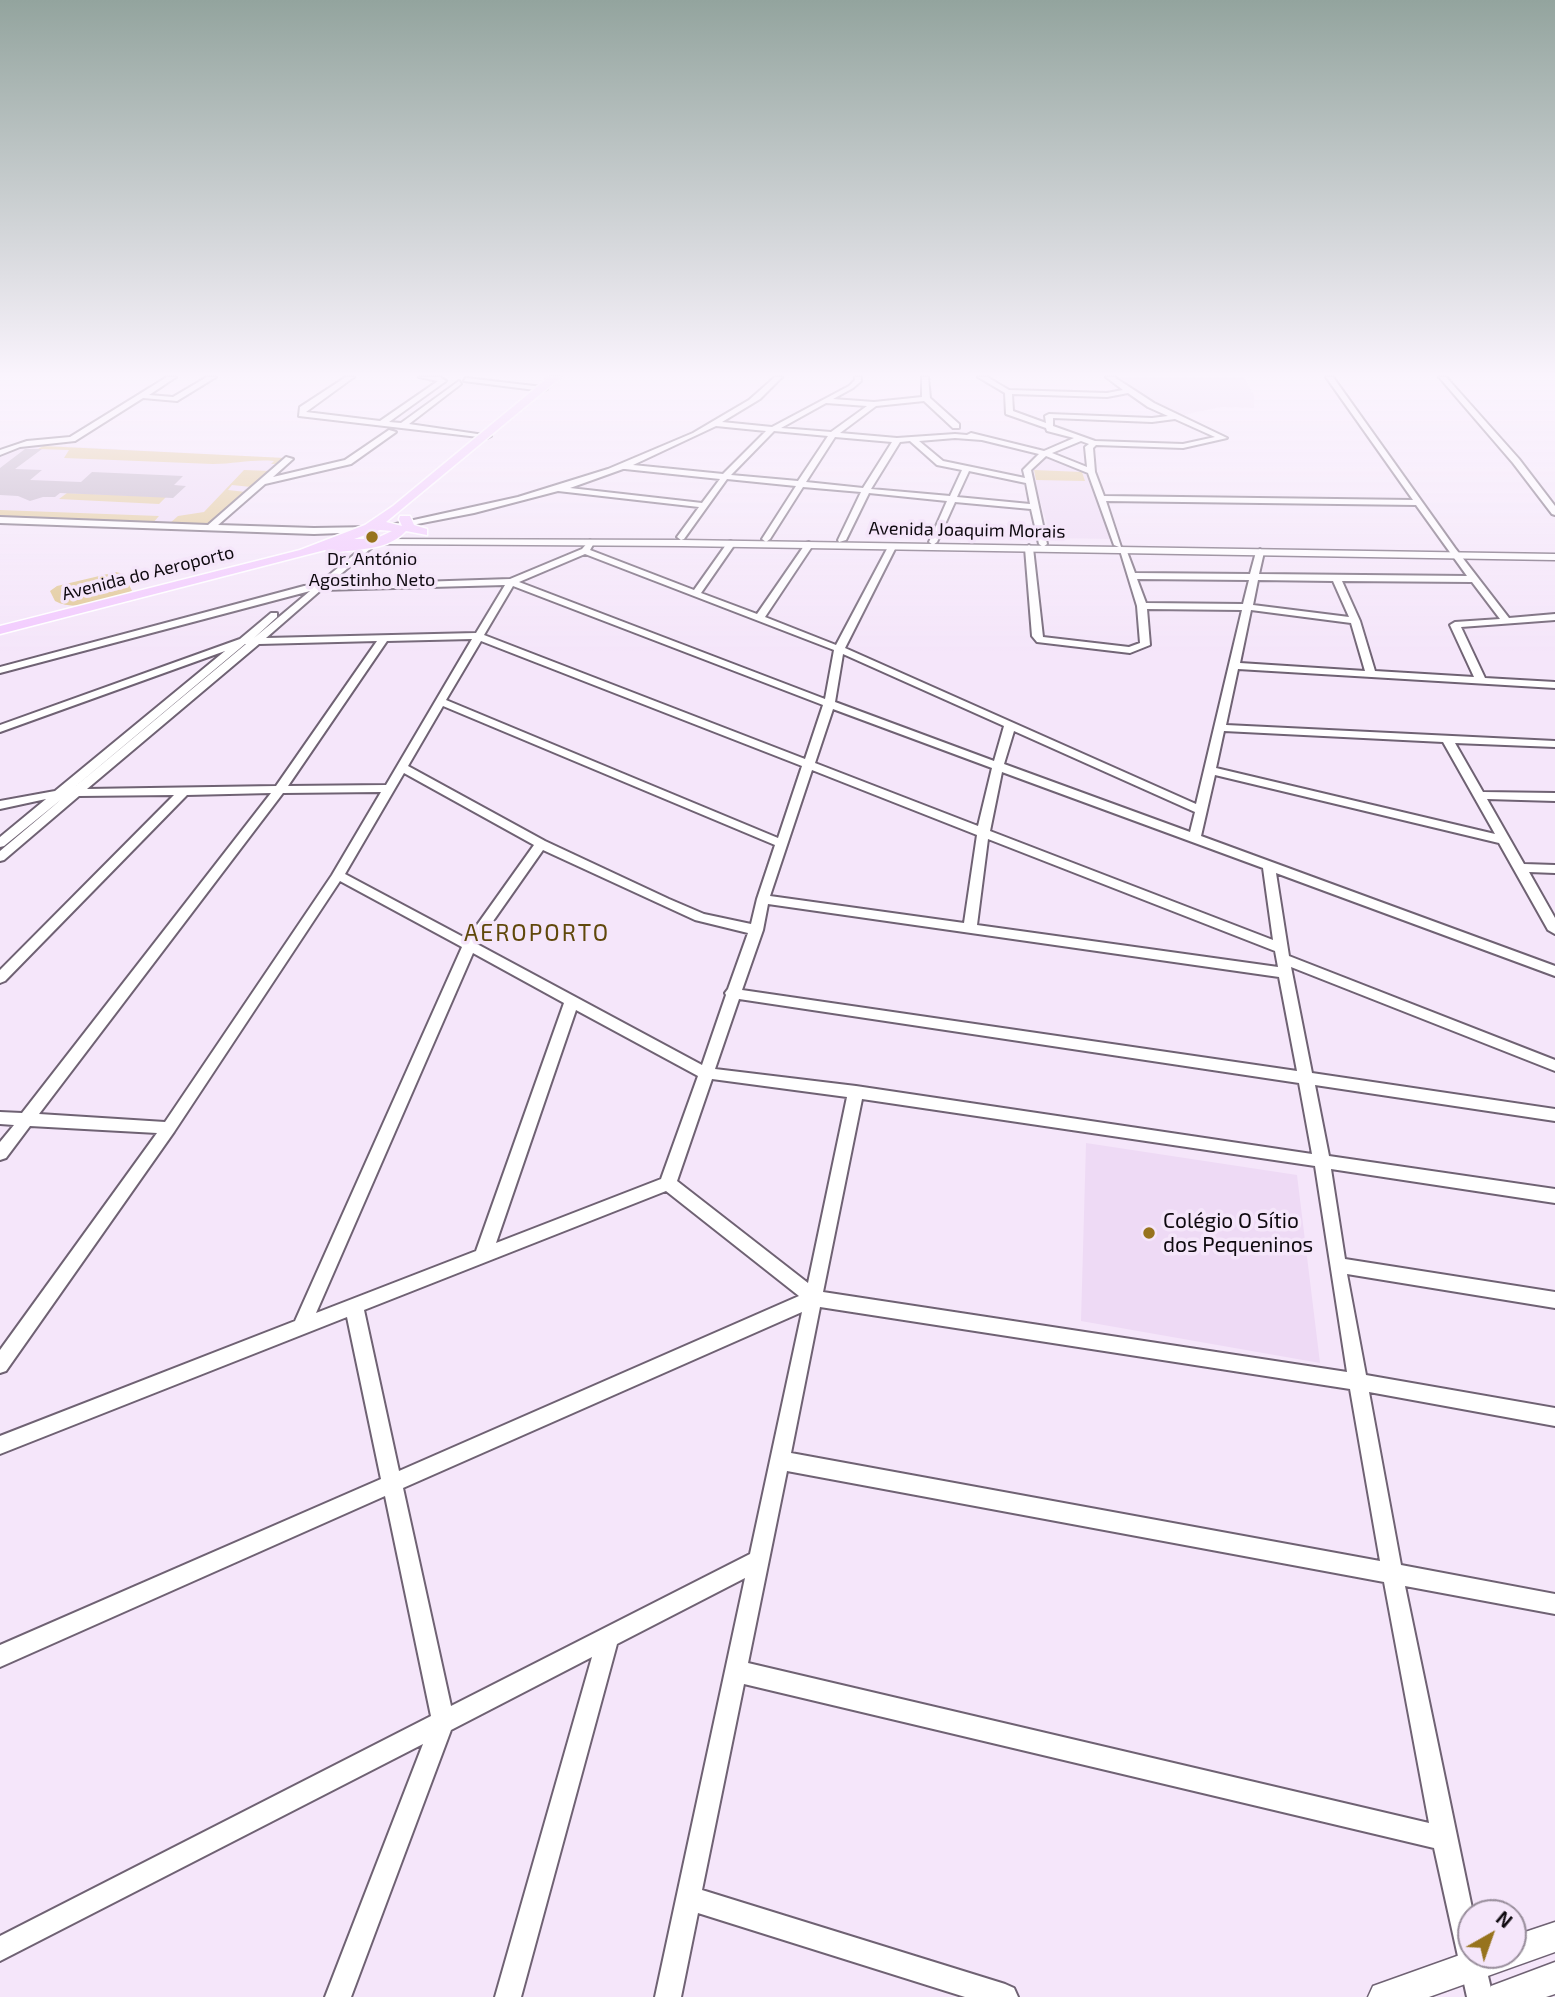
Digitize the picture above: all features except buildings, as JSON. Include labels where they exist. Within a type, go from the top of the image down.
[{"type":"main road","points":[[358,541],[445,470]]},
{"type":"main road","points":[[409,525],[468,470]]},
{"type":"main road","name":"Avenida do Aeroporto","points":[[0,630],[358,541],[409,525]]},
{"type":"street","points":[[211,527],[276,470]]},
{"type":"street","points":[[263,482],[311,470]]},
{"type":"street","points":[[409,525],[555,488],[612,470]]},
{"type":"street","points":[[655,470],[1035,507]]},
{"type":"street","points":[[681,537],[702,505],[732,470]]},
{"type":"street","points":[[766,538],[810,470]]},
{"type":"street","points":[[842,540],[878,470]]},
{"type":"street","points":[[933,541],[965,470]]},
{"type":"street","points":[[972,470],[1028,481]]},
{"type":"street","points":[[1027,470],[1043,544]]},
{"type":"street","points":[[1029,548],[1037,636],[1040,640],[1139,648],[1144,645],[1142,606],[1091,472],[1087,470]]},
{"type":"street","points":[[1395,470],[1506,620]]},
{"type":"street","points":[[1523,470],[1555,512]]},
{"type":"street","points":[[555,488],[702,505]]},
{"type":"street","points":[[1101,499],[1418,503]]},
{"type":"street","points":[[0,520],[334,531],[358,541]]},
{"type":"street","points":[[149,533],[157,525]]},
{"type":"street","name":"Avenida Joaquim Morais","points":[[409,525],[681,537],[933,541],[1260,552],[1454,552]]},
{"type":"street","points":[[0,527],[358,541]]},
{"type":"street","points":[[0,843],[307,588],[358,541]]},
{"type":"street","points":[[0,857],[320,588],[358,541]]},
{"type":"street","name":"Avenida Joaquim Morais","points":[[358,541],[588,546],[731,544],[1120,547],[1454,552],[1554,558]]},
{"type":"street","points":[[696,593],[731,544]]},
{"type":"street","points":[[759,618],[809,545]]},
{"type":"street","points":[[0,1365],[169,1128],[338,875],[510,582],[588,546],[696,593],[839,649],[1200,810]]},
{"type":"street","points":[[0,1445],[668,1183],[756,930],[763,899],[829,704],[839,649],[892,547]]},
{"type":"street","points":[[1194,840],[1260,552]]},
{"type":"street","points":[[1132,576],[1474,579]]},
{"type":"street","points":[[1336,578],[1355,621],[1371,674]]},
{"type":"street","points":[[0,670],[307,588],[510,582],[1269,868],[1555,971]]},
{"type":"street","points":[[1142,606],[1248,607],[1355,621]]},
{"type":"street","points":[[1481,680],[1455,625],[1555,617]]},
{"type":"street","points":[[0,729],[242,640],[477,636],[981,832],[1284,960],[1555,1066]]},
{"type":"street","points":[[0,1154],[280,789],[384,638]]},
{"type":"street","points":[[1234,666],[1555,685]]},
{"type":"street","points":[[439,701],[782,844]]},
{"type":"street","points":[[970,928],[981,832],[996,766],[1010,725]]},
{"type":"street","points":[[1220,728],[1555,744]]},
{"type":"street","points":[[1447,739],[1555,930]]},
{"type":"street","points":[[401,767],[541,844],[700,917],[756,930]]},
{"type":"street","points":[[1210,770],[1504,840]]},
{"type":"street","points":[[0,805],[39,796],[76,793],[389,789]]},
{"type":"street","points":[[0,978],[185,790]]},
{"type":"street","points":[[1479,795],[1555,797]]},
{"type":"street","points":[[302,1327],[469,946],[541,844]]},
{"type":"street","points":[[1269,868],[1392,1572],[1457,1900]]},
{"type":"street","points":[[1520,868],[1555,869]]},
{"type":"street","points":[[338,875],[705,1073],[856,1092],[1555,1196]]},
{"type":"street","points":[[763,899],[970,928],[1284,960]]},
{"type":"street","points":[[732,993],[1555,1115]]},
{"type":"street","points":[[483,1256],[572,1001]]},
{"type":"street","points":[[668,1997],[856,1092]]},
{"type":"street","points":[[0,1118],[169,1128]]},
{"type":"street","points":[[668,1183],[814,1298],[1360,1381],[1555,1417]]},
{"type":"street","points":[[1337,1265],[1555,1300]]},
{"type":"street","points":[[0,1656],[814,1298]]},
{"type":"street","points":[[338,1997],[443,1722],[354,1306]]},
{"type":"street","points":[[780,1460],[1555,1604]]},
{"type":"street","points":[[0,1950],[759,1560]]},
{"type":"street","points":[[508,1997],[608,1637]]},
{"type":"street","points":[[736,1671],[1444,1838]]},
{"type":"street","points":[[689,1898],[1005,1997]]},
{"type":"street","points":[[1527,1947],[1555,1937]]},
{"type":"street","points":[[1384,1997],[1465,1969]]},
{"type":"street","points":[[1472,1969],[1480,1997]]},
{"type":"street","points":[[1502,1997],[1555,1978]]},
{"type":"shaded area","points":[[0,470],[271,470],[207,525],[0,517]]},
{"type":"shaded area","points":[[244,470],[270,471],[251,487],[232,485],[228,490],[246,492],[207,525],[169,524],[178,516],[204,512]]},
{"type":"shaded area","points":[[1031,470],[1088,472],[1110,539],[1051,538]]},
{"type":"shaded area","points":[[1034,470],[1082,472],[1085,481],[1036,480]]},
{"type":"shaded area","points":[[67,493],[166,497],[159,504],[59,499]]},
{"type":"shaded area","points":[[0,510],[159,516],[152,524],[0,517]]},
{"type":"shaded area","points":[[116,572],[124,574],[132,591],[105,602],[83,606],[63,604],[55,601],[50,591],[57,586]]},
{"type":"shaded area","points":[[1086,1143],[1297,1175],[1320,1363],[1081,1321]]},
{"type":"place","name":"Dr. António Agostinho Neto","points":[[372,537]]},
{"type":"place","name":"Colégio O Sítio dos Pequeninos","points":[[1149,1233]]},
{"type":"district","name":"AEROPORTO","points":[[537,933]]}]
